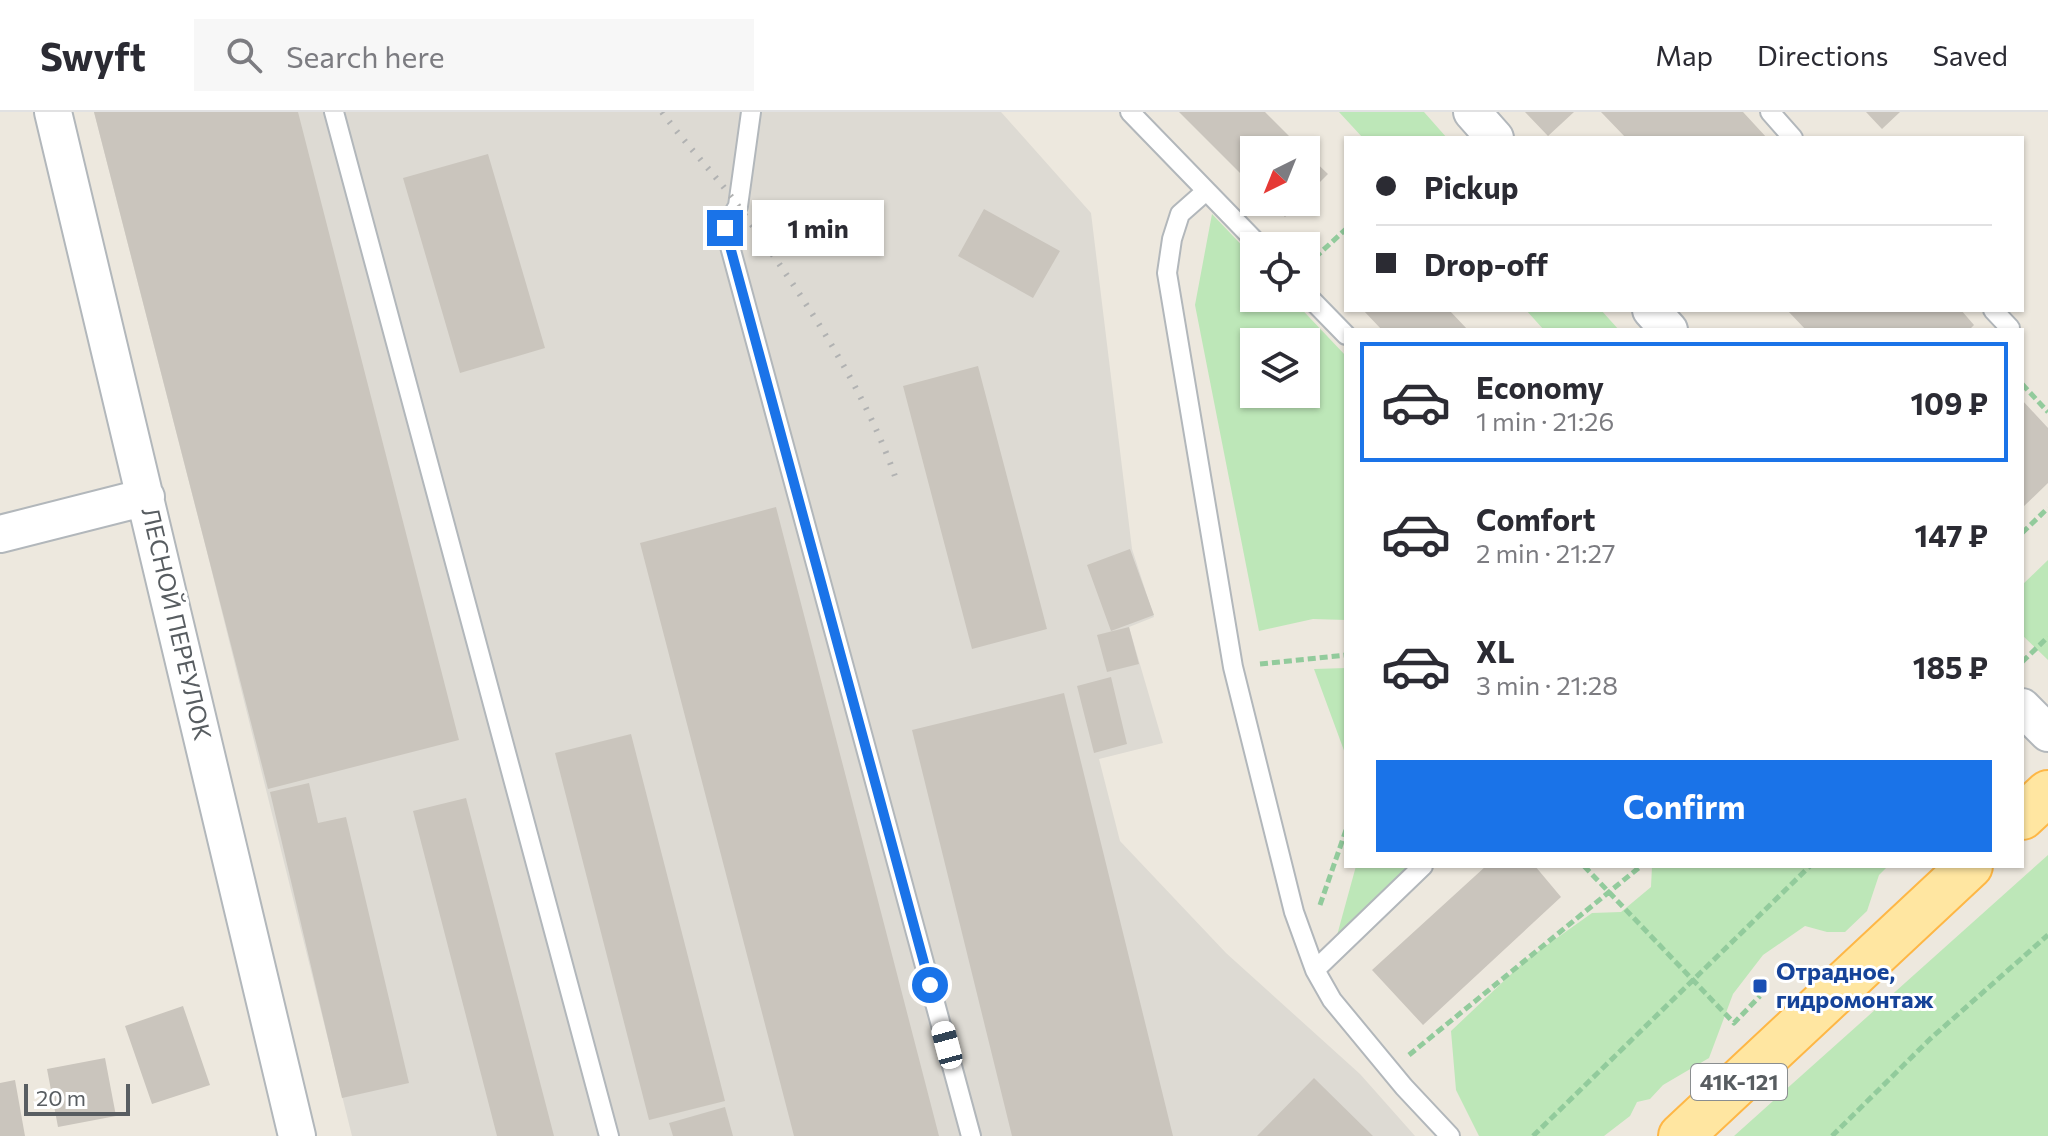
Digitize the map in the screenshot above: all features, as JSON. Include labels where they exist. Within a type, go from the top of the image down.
[{"type":"main road","points":[[2024,815],[2048,793]]},
{"type":"main road","name":"41К-121","points":[[1681,1136],[1968,868]]},
{"type":"street","name":"ЛЕСНОЙ ПЕРЕУЛОК","points":[[53,112],[297,1136]]},
{"type":"street","points":[[1472,112],[1493,136]]},
{"type":"street","points":[[1653,312],[1667,328]]},
{"type":"street","points":[[0,534],[146,497]]},
{"type":"street","points":[[2024,709],[2048,733]]},
{"type":"lane","points":[[334,112],[609,1136]]},
{"type":"lane","points":[[751,112],[738,206],[725,228],[971,1136]]},
{"type":"lane","points":[[1130,112],[1246,232]]},
{"type":"lane","points":[[1770,112],[1791,136]]},
{"type":"lane","points":[[1206,191],[1180,214],[1172,239],[1167,273],[1233,667],[1294,912],[1315,970],[1332,1000],[1450,1136]]},
{"type":"lane","points":[[1320,308],[1344,333]]},
{"type":"lane","points":[[1995,312],[2010,328]]},
{"type":"lane","points":[[1315,970],[1421,868]]},
{"type":"path","points":[[1320,253],[1344,231]]},
{"type":"path","points":[[2024,386],[2048,412]]},
{"type":"path","points":[[2024,531],[2048,508]]},
{"type":"path","points":[[2024,660],[2048,637]]},
{"type":"path","points":[[1233,667],[1344,655]]},
{"type":"path","points":[[1307,944],[1344,836]]},
{"type":"path","points":[[1586,868],[1734,1023],[1760,996]]},
{"type":"path","points":[[1390,1070],[1639,868]]},
{"type":"path","points":[[1533,1136],[1808,868]]},
{"type":"path","points":[[1832,1136],[1930,1039],[2048,935]]},
{"type":"shaded area","points":[[94,112],[1001,112],[1091,213],[1132,549],[1154,617],[1129,627],[1163,743],[1099,759],[1120,841],[1226,953],[1360,1074],[1415,1136],[352,1136]]},
{"type":"green space","points":[[1339,112],[1424,112],[1445,136],[1361,136]]},
{"type":"green space","points":[[1212,214],[1240,243],[1240,312],[1304,312],[1319,328],[1240,328],[1240,408],[1320,408],[1320,329],[1344,354],[1344,620],[1313,619],[1259,631],[1195,305]]},
{"type":"green space","points":[[1528,312],[1603,312],[1617,328],[1542,328]]},
{"type":"green space","points":[[2048,560],[2048,660],[2024,637],[2024,583]]},
{"type":"green space","points":[[1344,668],[1344,751],[1314,669]]},
{"type":"green space","points":[[2048,855],[2048,1136],[1734,1136]]},
{"type":"green space","points":[[1355,868],[1409,868],[1336,939]]},
{"type":"green space","points":[[1652,868],[1886,868],[1879,875],[1867,911],[1845,932],[1827,932],[1805,926],[1763,955],[1733,994],[1709,1058],[1663,1085],[1650,1099],[1637,1102],[1630,1116],[1604,1136],[1479,1136],[1456,1090],[1451,1031],[1526,960],[1592,913],[1621,912],[1651,887]]},
{"type":"building","points":[[94,112],[298,112],[459,740],[268,789]]},
{"type":"building","points":[[1179,112],[1265,112],[1289,136],[1240,136],[1240,173]]},
{"type":"building","points":[[1525,112],[1574,112],[1548,136]]},
{"type":"building","points":[[1601,112],[1743,112],[1765,136],[1624,136]]},
{"type":"building","points":[[1866,112],[1900,112],[1882,129]]},
{"type":"building","points":[[488,154],[545,348],[460,373],[403,178]]},
{"type":"building","points":[[1320,166],[1328,174],[1320,182]]},
{"type":"building","points":[[984,209],[1060,251],[1033,298],[958,256]]},
{"type":"building","points":[[1365,312],[1451,312],[1466,328],[1380,328]]},
{"type":"building","points":[[1789,312],[1963,312],[1974,325],[1971,328],[1804,328]]},
{"type":"building","points":[[978,366],[1047,629],[972,649],[903,386]]},
{"type":"building","points":[[2024,402],[2048,428],[2048,483],[2024,506]]},
{"type":"building","points":[[776,507],[939,1136],[794,1136],[640,543]]},
{"type":"building","points":[[1130,549],[1154,615],[1111,631],[1087,565]]},
{"type":"building","points":[[1129,627],[1139,664],[1107,672],[1097,635]]},
{"type":"building","points":[[1111,677],[1127,744],[1094,753],[1077,686]]},
{"type":"building","points":[[1064,693],[1173,1136],[1012,1136],[912,730]]},
{"type":"building","points":[[631,734],[725,1101],[649,1120],[555,753]]},
{"type":"building","points":[[309,783],[318,823],[346,817],[409,1083],[342,1098],[270,792]]},
{"type":"building","points":[[466,798],[554,1136],[497,1136],[413,811]]},
{"type":"building","points":[[1484,868],[1537,868],[1561,897],[1423,1025],[1372,970]]},
{"type":"building","points":[[183,1006],[210,1085],[152,1104],[125,1026]]},
{"type":"building","points":[[105,1058],[116,1116],[58,1127],[47,1069]]},
{"type":"building","points":[[1314,1078],[1373,1136],[1257,1136]]},
{"type":"building","points":[[15,1080],[25,1136],[0,1136],[0,1083]]},
{"type":"building","points":[[725,1107],[733,1136],[673,1136],[669,1123]]},
{"type":"railway","points":[[662,112],[739,207],[807,306],[868,412],[898,485]]},
{"type":"place","name":"Отрадное, гидромонтаж","points":[[1760,986]]},
{"type":"route","points":[[725,228],[930,985]]}]
